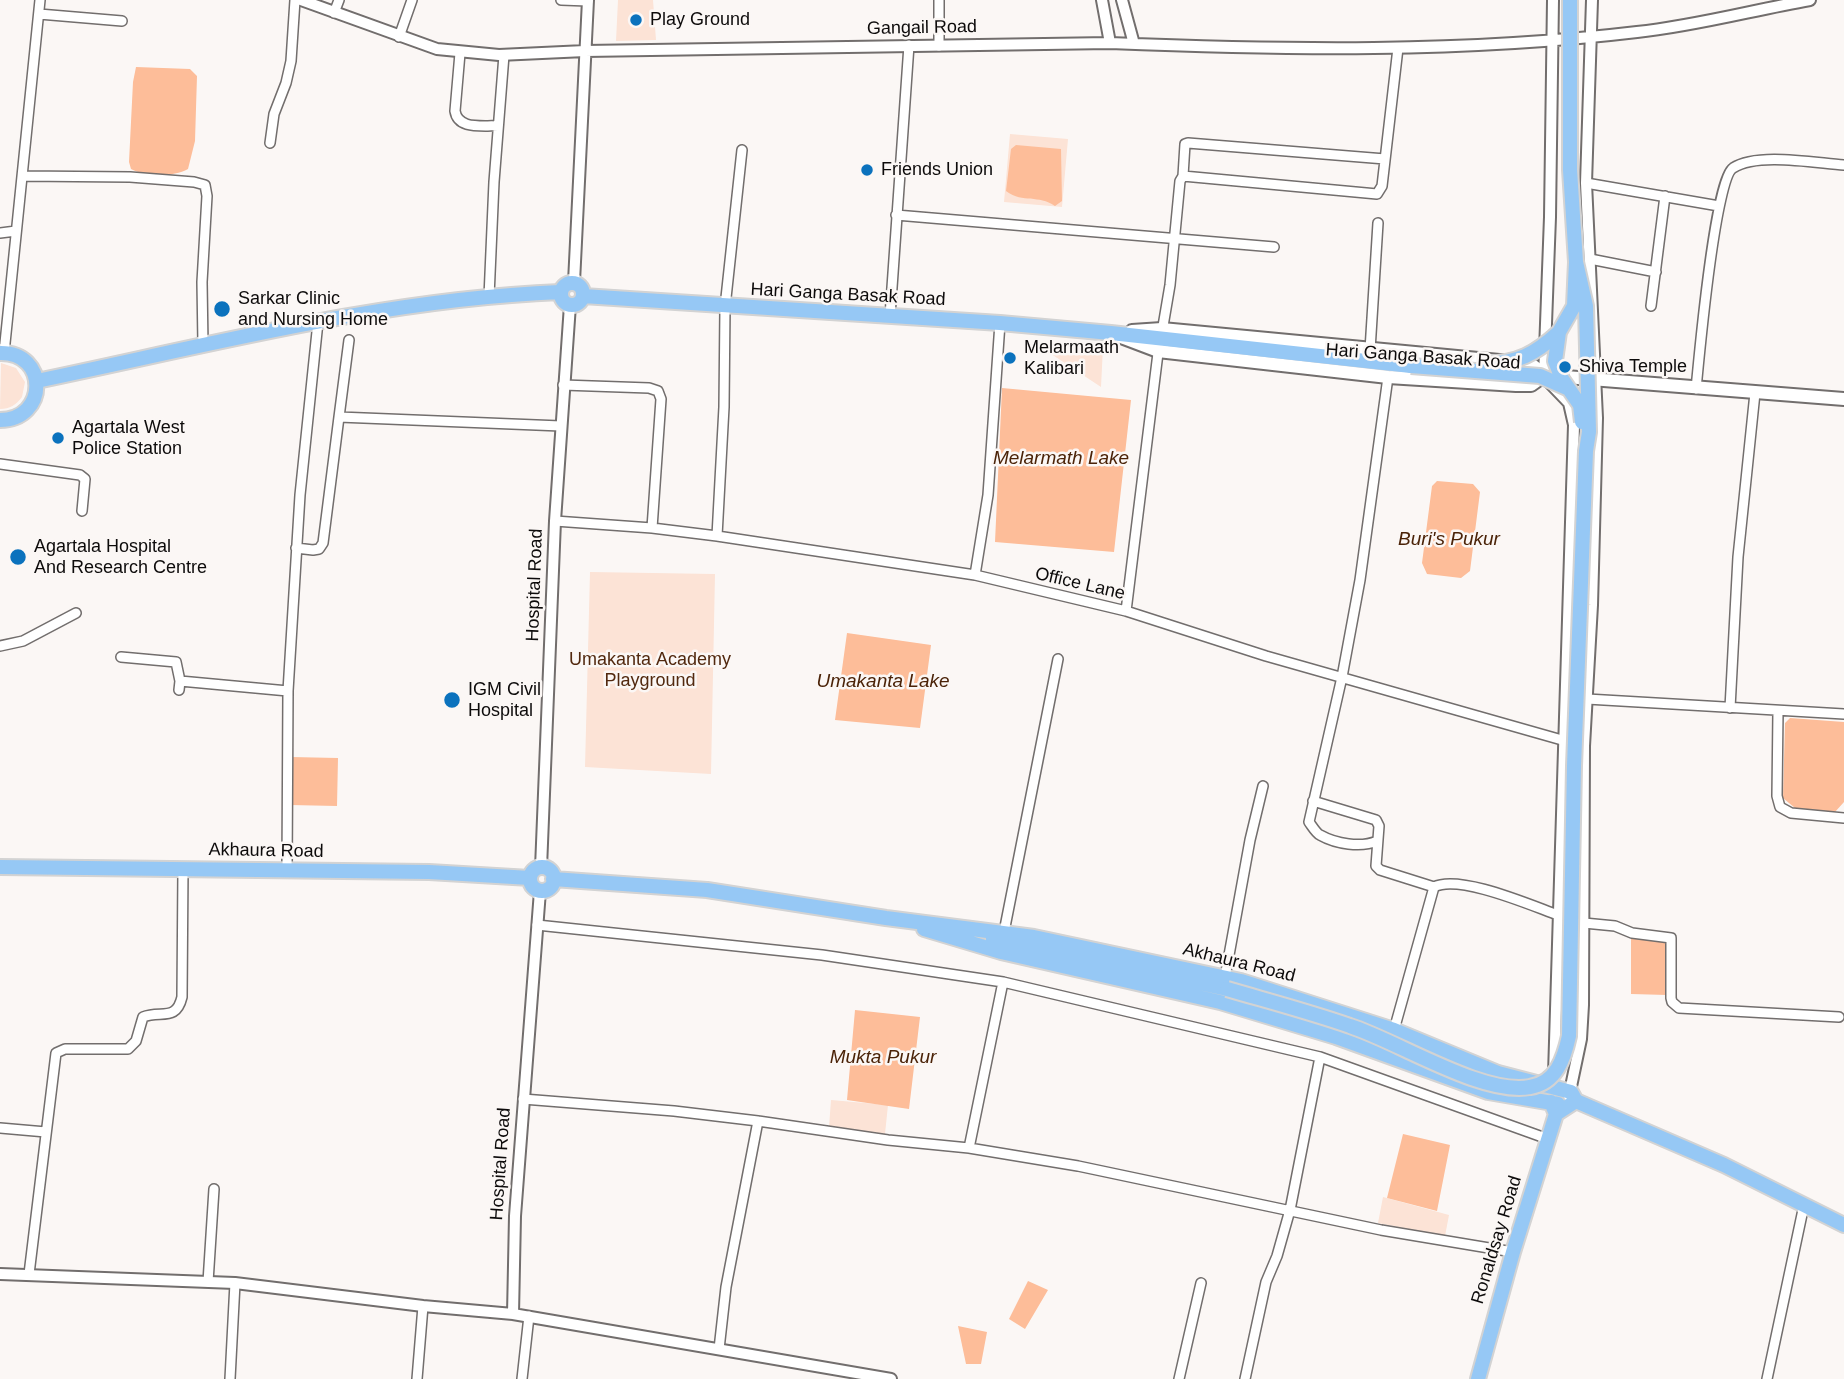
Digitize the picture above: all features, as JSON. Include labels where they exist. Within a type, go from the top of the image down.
[{"type":"main road","points":[[886,918],[1226,983],[1352,1026],[1474,1079],[1505,1089],[1532,1087],[1550,1077],[1564,1060],[1569,1037],[1574,766],[1589,432],[1583,260],[1570,170],[1570,0]]},
{"type":"main road","points":[[1411,366],[1492,363],[1521,359],[1543,347],[1559,332],[1574,306],[1583,260]]},
{"type":"main road","points":[[574,282],[581,287],[583,296],[577,304],[569,305],[563,300],[561,292],[565,285],[574,282]]},
{"type":"main road","points":[[37,381],[318,322],[450,300],[561,292]]},
{"type":"main road","name":"Hari Ganga Basak Road","points":[[583,296],[1000,323],[1111,333],[1388,377],[1531,385],[1545,375],[1531,364],[1370,350],[1160,340]]},
{"type":"main road","points":[[1559,332],[1555,361],[1562,379],[1580,405],[1586,452]]},
{"type":"main road","name":"Hari Ganga Basak Road","points":[[1160,340],[1411,366]]},
{"type":"main road","points":[[0,419],[18,416],[27,410],[37,392],[37,381],[29,364],[13,354],[2,353]]},
{"type":"main road","points":[[1411,366],[1540,376],[1569,389]]},
{"type":"main road","points":[[1545,375],[1844,399]]},
{"type":"main road","name":"Akhaura Road","points":[[0,867],[536,873]]},
{"type":"main road","points":[[548,870],[553,879],[549,889],[540,891],[532,886],[536,873],[548,870]]},
{"type":"main road","name":"Akhaura Road","points":[[553,879],[707,890],[886,918],[1004,932],[1226,983],[1295,996],[1394,1030],[1562,1101],[1724,1165],[1802,1211],[1844,1225]]},
{"type":"main road","name":"Akhaura Road","points":[[886,918],[1001,952],[1220,1002],[1336,1037],[1488,1092],[1562,1101]]},
{"type":"main road","name":"Ronaldsay Road","points":[[1478,1379],[1513,1252],[1562,1101]]},
{"type":"street","points":[[2,353],[40,0]]},
{"type":"street","points":[[270,143],[274,114],[291,61],[295,0]]},
{"type":"street","name":"Gangail Road","points":[[301,0],[437,49],[460,53],[504,54],[1110,43],[1168,47],[1398,48],[1552,41],[1640,32],[1810,0]]},
{"type":"street","points":[[334,13],[339,0]]},
{"type":"street","points":[[399,37],[412,0]]},
{"type":"street","points":[[561,0],[588,1],[574,282]]},
{"type":"street","points":[[939,0],[939,46]]},
{"type":"street","points":[[1102,0],[1110,43]]},
{"type":"street","points":[[1122,0],[1134,44]]},
{"type":"street","points":[[1553,0],[1550,217],[1544,377],[1569,403],[1574,425],[1558,915],[1562,1101]]},
{"type":"street","points":[[1562,1101],[1581,1039],[1584,746],[1592,605],[1597,418],[1596,378],[1583,260],[1592,0]]},
{"type":"street","points":[[39,14],[122,21]]},
{"type":"street","points":[[890,316],[909,45]]},
{"type":"street","points":[[1182,176],[1377,194],[1382,186],[1398,48]]},
{"type":"street","points":[[460,53],[456,119],[463,124],[498,126]]},
{"type":"street","points":[[489,297],[504,54]]},
{"type":"street","points":[[1126,611],[1185,144],[1385,159]]},
{"type":"street","points":[[717,536],[724,407],[725,307],[742,150]]},
{"type":"street","points":[[1696,389],[1718,206],[1727,174],[1741,164],[1762,160],[1844,164]]},
{"type":"street","points":[[22,176],[130,177],[205,185],[207,196],[202,282],[202,345]]},
{"type":"street","points":[[1586,183],[1718,206]]},
{"type":"street","points":[[1651,306],[1665,196]]},
{"type":"street","points":[[896,215],[1274,247]]},
{"type":"street","points":[[1370,350],[1378,223]]},
{"type":"street","points":[[0,233],[16,231]]},
{"type":"street","points":[[1583,260],[1656,272]]},
{"type":"street","name":"Hospital Road","points":[[536,873],[569,305]]},
{"type":"street","points":[[287,871],[288,691],[296,548],[318,322]]},
{"type":"street","points":[[975,575],[988,495],[1000,323]]},
{"type":"street","points":[[296,548],[313,551],[319,549],[323,543],[349,340]]},
{"type":"street","points":[[1377,841],[1368,845],[1352,844],[1318,835],[1309,822],[1342,677],[1362,567],[1388,377]]},
{"type":"street","points":[[563,385],[649,388],[658,391],[660,399],[652,528]]},
{"type":"street","points":[[1730,708],[1738,557],[1755,393]]},
{"type":"street","points":[[339,418],[561,426]]},
{"type":"street","points":[[0,464],[80,475],[85,479],[82,511]]},
{"type":"street","name":"Office Lane","points":[[555,521],[717,536],[975,575],[1126,611],[1266,656],[1584,746]]},
{"type":"street","points":[[0,646],[23,641],[76,613]]},
{"type":"street","points":[[121,657],[176,662],[180,686],[288,691]]},
{"type":"street","points":[[1004,932],[1058,659]]},
{"type":"street","points":[[1587,699],[1844,714]]},
{"type":"street","points":[[1778,711],[1777,796],[1780,807],[1791,813],[1844,818]]},
{"type":"street","points":[[1226,983],[1250,840],[1263,786]]},
{"type":"street","points":[[1314,801],[1374,818],[1379,826],[1376,866],[1380,870],[1434,887]]},
{"type":"street","points":[[29,1274],[54,1058],[59,1050],[128,1049],[136,1041],[143,1017],[176,1012],[182,997],[183,868]]},
{"type":"street","points":[[1394,1030],[1434,887],[1441,883],[1464,883],[1558,915]]},
{"type":"street","name":"Hospital Road","points":[[513,1314],[515,1216],[540,891]]},
{"type":"street","points":[[1584,923],[1615,926],[1632,933],[1671,938],[1671,998],[1679,1007],[1839,1017]]},
{"type":"street","points":[[537,925],[822,956],[1003,982],[1320,1057],[1548,1139]]},
{"type":"street","points":[[969,1148],[1003,982]]},
{"type":"street","points":[[1245,1379],[1266,1282],[1277,1256],[1290,1210],[1320,1057]]},
{"type":"street","points":[[523,1099],[674,1111],[888,1140],[969,1148],[1078,1166],[1428,1239],[1513,1252]]},
{"type":"street","points":[[719,1349],[726,1287],[758,1121]]},
{"type":"street","points":[[0,1128],[46,1132]]},
{"type":"street","points":[[208,1282],[214,1189]]},
{"type":"street","points":[[1767,1379],[1802,1211]]},
{"type":"street","points":[[0,1274],[235,1283],[513,1314],[719,1349],[836,1374],[891,1379]]},
{"type":"street","points":[[230,1379],[235,1283]]},
{"type":"street","points":[[1179,1379],[1201,1283]]},
{"type":"street","points":[[417,1379],[423,1306]]},
{"type":"street","points":[[522,1379],[529,1316]]},
{"type":"green space","name":"Play Ground","points":[[618,0],[653,0],[656,40],[616,41]]},
{"type":"green space","points":[[1010,134],[1068,139],[1062,207],[1004,202]]},
{"type":"green space","points":[[1036,344],[1103,347],[1101,387]]},
{"type":"green space","points":[[1,363],[16,368],[25,382],[20,400],[10,407],[0,409]]},
{"type":"green space","name":"Umakanta Academy Playground","points":[[590,572],[715,574],[711,774],[585,767]]},
{"type":"green space","points":[[831,1100],[888,1105],[885,1134],[829,1127]]},
{"type":"green space","points":[[1383,1197],[1449,1215],[1445,1236],[1378,1223]]},
{"type":"water","points":[[136,67],[190,69],[197,76],[195,141],[188,169],[160,175],[131,169],[129,162]]},
{"type":"water","points":[[1016,145],[1061,149],[1062,201],[1055,206],[1043,200],[1019,197],[1006,191],[1011,149]]},
{"type":"water","name":"Melarmath Lake","points":[[1002,388],[1131,400],[1114,552],[995,542]]},
{"type":"water","name":"Buri's Pukur","points":[[1437,481],[1473,484],[1480,492],[1470,571],[1461,578],[1427,574],[1422,563],[1432,486]]},
{"type":"water","name":"Umakanta Lake","points":[[847,633],[931,645],[920,728],[835,720]]},
{"type":"water","points":[[1790,718],[1844,722],[1844,802],[1835,812],[1795,808],[1783,798],[1785,723]]},
{"type":"water","points":[[291,757],[338,758],[337,806],[290,805]]},
{"type":"water","points":[[1631,937],[1670,939],[1667,995],[1631,994]]},
{"type":"water","name":"Mukta Pukur","points":[[855,1010],[920,1017],[909,1109],[847,1100]]},
{"type":"water","points":[[1403,1134],[1450,1145],[1437,1211],[1387,1198]]},
{"type":"water","points":[[1028,1281],[1048,1290],[1025,1329],[1009,1319]]},
{"type":"water","points":[[958,1326],[987,1332],[981,1364],[966,1364]]},
{"type":"place","name":"Play Ground","points":[[636,20]]},
{"type":"place","name":"Friends Union","points":[[867,170]]},
{"type":"place","name":"Sarkar Clinic and Nursing Home","points":[[222,309]]},
{"type":"place","name":"Melarmaath Kalibari","points":[[1010,358]]},
{"type":"place","name":"Shiva Temple","points":[[1565,367]]},
{"type":"place","name":"Agartala West Police Station","points":[[58,438]]},
{"type":"place","name":"Agartala Hospital And Research Centre","points":[[18,557]]},
{"type":"place","name":"IGM Civil Hospital","points":[[452,700]]}]
